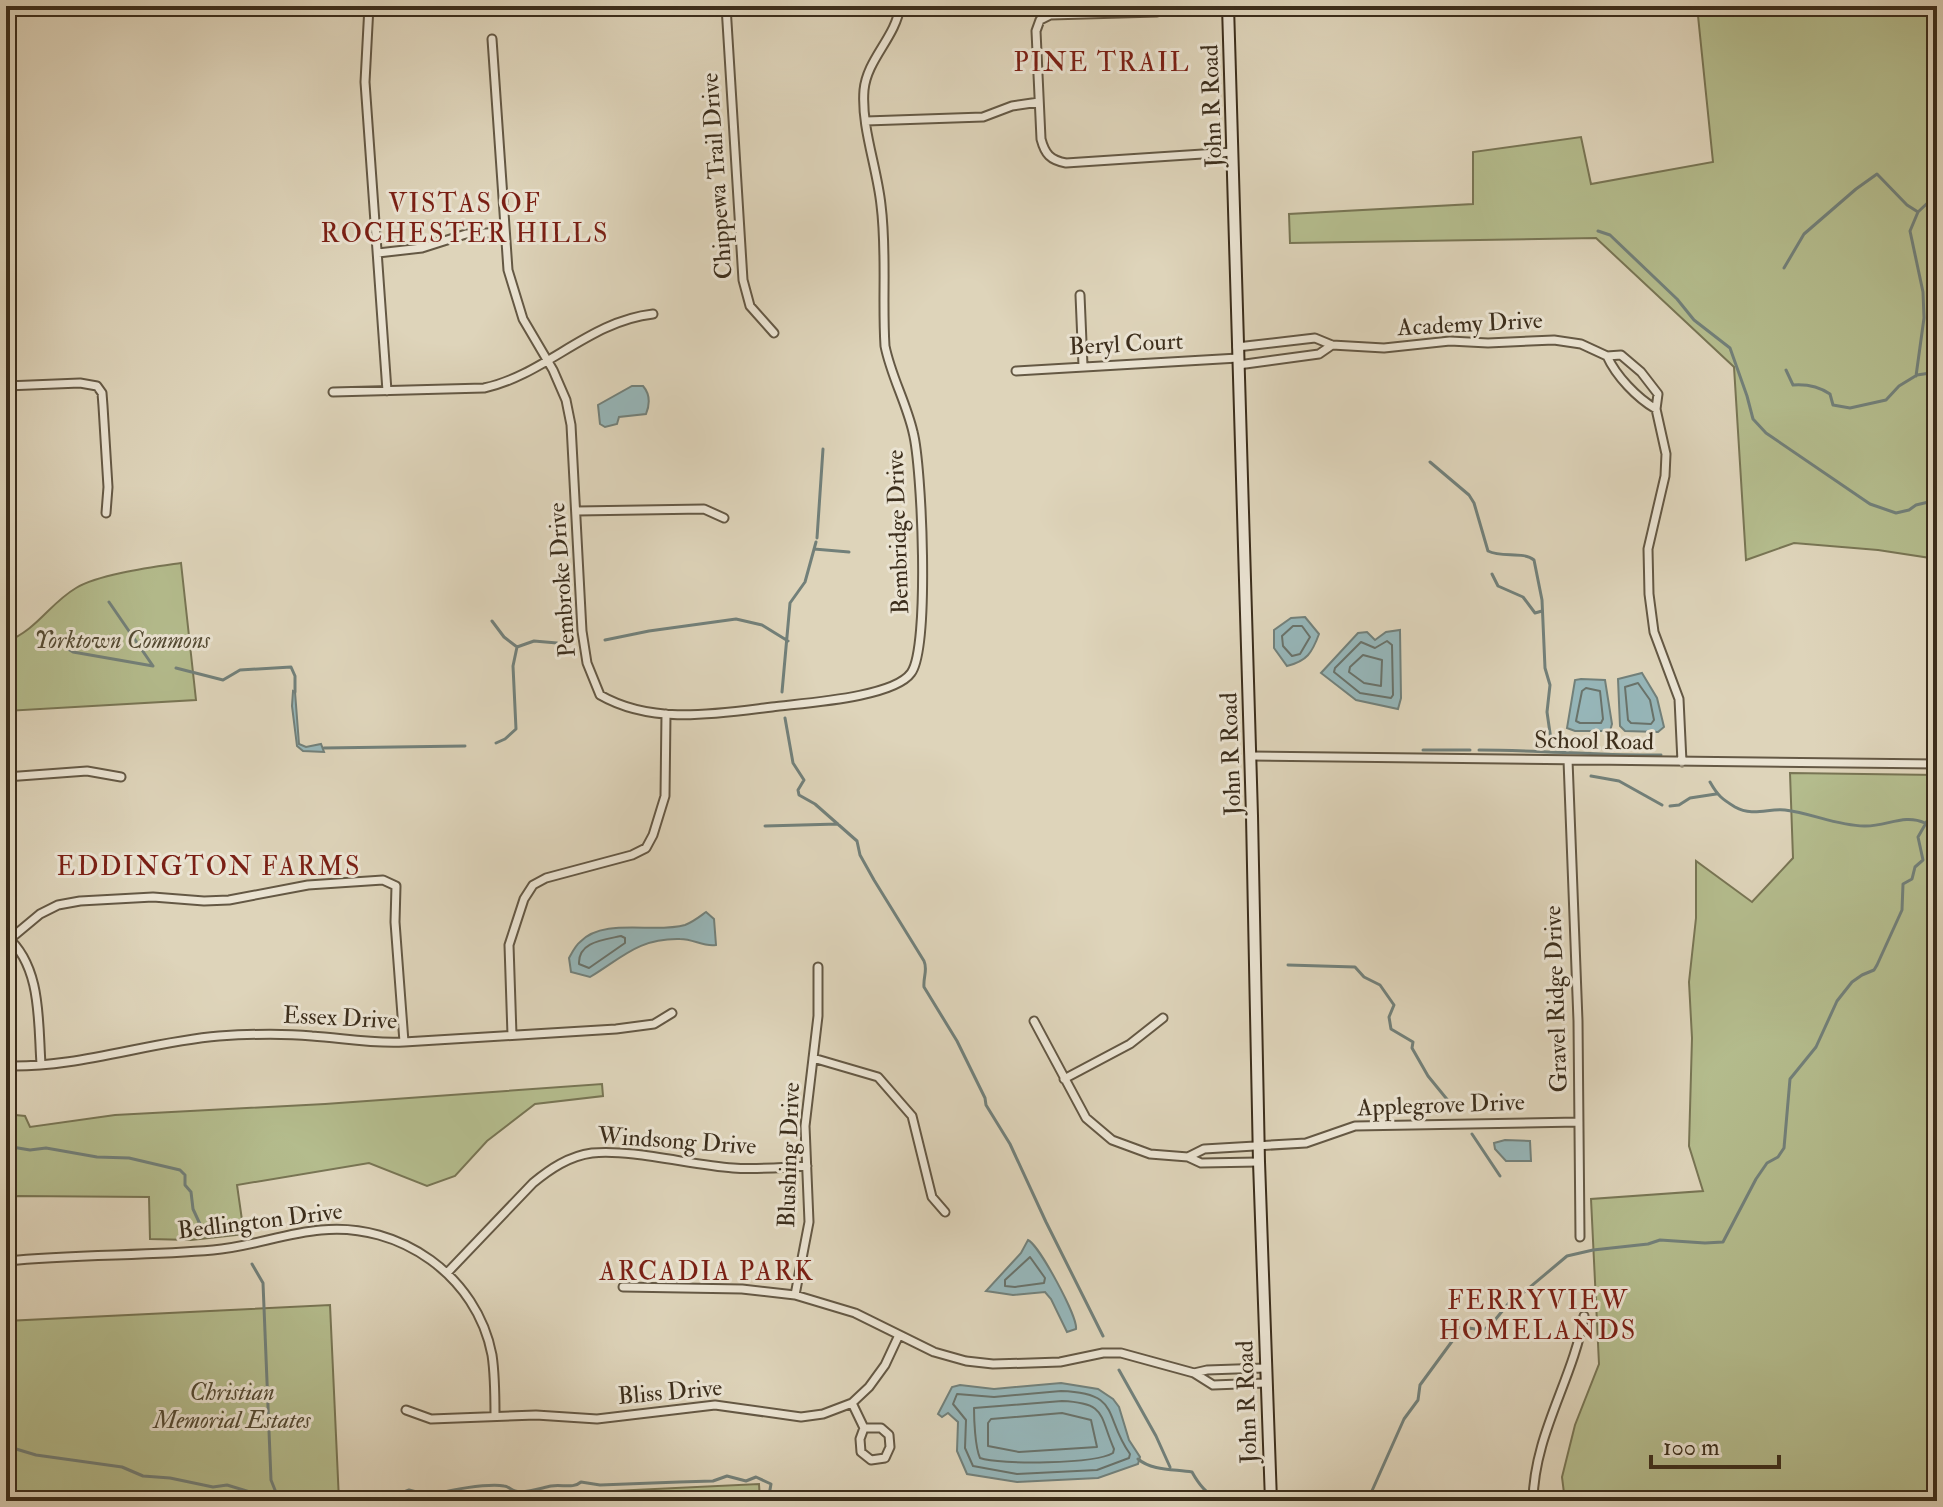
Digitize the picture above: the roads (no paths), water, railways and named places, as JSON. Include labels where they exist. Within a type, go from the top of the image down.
[{"type":"main road","name":"John R Road","points":[[1228,6],[1251,756],[1258,1145],[1271,1501]]},
{"type":"street","points":[[369,6],[365,82],[387,391]]},
{"type":"street","name":"Chippewa Trail Drive","points":[[726,6],[743,280],[750,306],[774,333]]},
{"type":"street","name":"Bembridge Drive","points":[[666,714],[737,711],[860,697],[911,674],[917,660],[923,619],[918,453],[885,346],[881,207],[866,121],[864,85],[892,33],[900,6]]},
{"type":"street","points":[[1157,12],[1050,15],[1040,20],[1036,31],[1044,150],[1055,161],[1086,162],[1233,152]]},
{"type":"street","name":"Pembroke Drive","points":[[492,39],[505,232],[513,290],[523,319],[566,400],[571,425],[582,631],[592,679],[600,695],[614,703],[636,711],[666,714]]},
{"type":"street","points":[[866,121],[983,117],[1012,106],[1039,102]]},
{"type":"street","points":[[378,253],[422,248],[466,234],[505,232]]},
{"type":"street","points":[[1080,295],[1083,366]]},
{"type":"street","points":[[333,392],[484,388],[506,384],[610,324],[633,316],[653,314]]},
{"type":"street","name":"Academy Drive","points":[[1238,357],[1315,338],[1332,345],[1403,348],[1450,341],[1554,340],[1581,344],[1607,356],[1621,355],[1641,372],[1658,394],[1656,409],[1666,454],[1665,476],[1648,549],[1649,594],[1654,632],[1679,699],[1682,762]]},
{"type":"street","name":"Academy Drive","points":[[1238,357],[1319,354],[1332,345]]},
{"type":"street","points":[[1607,356],[1612,368],[1646,403],[1656,409]]},
{"type":"street","name":"Beryl Court","points":[[1016,371],[1238,357]]},
{"type":"street","points":[[6,386],[80,383],[97,386],[102,393],[103,406],[108,487],[106,513]]},
{"type":"street","points":[[577,511],[704,509],[724,518]]},
{"type":"street","points":[[512,1035],[509,945],[524,899],[533,885],[546,878],[602,864],[646,848],[665,796],[666,714]]},
{"type":"street","name":"School Road","points":[[1251,756],[1937,764]]},
{"type":"street","name":"Gravel Ridge Drive","points":[[1568,760],[1578,1011],[1580,1237]]},
{"type":"street","points":[[6,777],[87,771],[121,777]]},
{"type":"street","points":[[41,1064],[32,978],[8,938],[40,914],[58,905],[80,901],[153,897],[229,900],[289,888],[383,880],[396,886],[395,922],[404,1042]]},
{"type":"street","name":"Blushing Drive","points":[[795,1295],[809,1222],[805,1126],[818,1016],[818,967]]},
{"type":"street","name":"Essex Drive","points":[[6,1066],[97,1058],[180,1041],[250,1034],[310,1035],[384,1043],[654,1024],[672,1013]]},
{"type":"street","points":[[1064,1079],[1130,1044],[1163,1018]]},
{"type":"street","points":[[1034,1021],[1086,1118],[1112,1140],[1150,1154],[1188,1157],[1201,1163],[1259,1162]]},
{"type":"street","points":[[813,1058],[878,1077],[912,1116],[932,1197],[945,1212]]},
{"type":"street","name":"Applegrove Drive","points":[[1188,1157],[1204,1149],[1306,1143],[1355,1126],[1579,1122]]},
{"type":"street","name":"Windsong Drive","points":[[447,1273],[533,1183],[548,1170],[571,1158],[592,1153],[614,1153],[735,1168],[807,1166]]},
{"type":"street","name":"Bedlington Drive","points":[[6,1261],[70,1255],[218,1250],[319,1230],[378,1234],[418,1250],[447,1273],[465,1295],[484,1328],[491,1353],[495,1416]]},
{"type":"street","points":[[623,1287],[742,1289],[795,1295],[855,1313],[934,1352],[966,1361],[993,1364],[1060,1362],[1103,1353],[1121,1353],[1194,1373],[1213,1385],[1266,1383]]},
{"type":"street","points":[[1533,1501],[1540,1447],[1578,1343],[1584,1316]]},
{"type":"street","name":"Bliss Drive","points":[[406,1410],[431,1419],[536,1415],[597,1419],[715,1405],[801,1417],[823,1414],[852,1403],[869,1387],[885,1365],[899,1335]]},
{"type":"street","points":[[1194,1373],[1265,1368]]},
{"type":"street","points":[[852,1403],[864,1428],[860,1439],[861,1452],[871,1460],[885,1458],[890,1447],[889,1435],[881,1428],[864,1428]]},
{"type":"water","points":[[632,386],[643,386],[647,392],[649,403],[646,414],[619,417],[617,424],[605,427],[600,424],[598,405]]},
{"type":"water","points":[[1305,617],[1319,634],[1308,655],[1287,666],[1274,648],[1274,630],[1291,618]]},
{"type":"water","points":[[1400,630],[1401,698],[1398,709],[1356,700],[1321,673],[1358,633],[1367,632],[1375,640],[1386,632]]},
{"type":"water","points":[[1642,673],[1657,698],[1664,727],[1658,732],[1625,731],[1620,726],[1618,679]]},
{"type":"water","points":[[1575,680],[1605,680],[1612,724],[1610,731],[1575,731],[1567,728]]},
{"type":"water","points":[[293,691],[299,744],[306,747],[321,744],[324,752],[303,751],[297,746]]},
{"type":"water","points":[[706,912],[714,919],[716,945],[680,939],[653,942],[632,950],[590,977],[571,972],[569,958],[578,944],[590,934],[616,928],[685,925]]},
{"type":"water","points":[[1530,1141],[1531,1161],[1506,1161],[1495,1149],[1494,1143]]},
{"type":"water","points":[[1028,1240],[1057,1282],[1076,1329],[1067,1332],[1045,1292],[1013,1295],[986,1291],[1021,1253]]},
{"type":"water","points":[[1061,1383],[1098,1389],[1113,1399],[1119,1407],[1129,1440],[1140,1457],[1138,1464],[1098,1478],[1017,1482],[967,1474],[957,1451],[958,1422],[948,1413],[942,1417],[938,1414],[952,1387],[994,1389]]},
{"type":"waterway","points":[[1784,268],[1804,234],[1877,174],[1918,212]]},
{"type":"waterway","points":[[1916,376],[1924,318],[1923,292],[1910,231],[1918,212],[1937,194]]},
{"type":"waterway","points":[[1598,231],[1610,235],[1677,299],[1694,320],[1730,348],[1753,419],[1766,433],[1870,504],[1896,513],[1937,500]]},
{"type":"waterway","points":[[1786,370],[1793,385],[1821,389],[1830,394],[1833,405],[1850,408],[1886,400],[1899,386],[1917,375],[1937,372]]},
{"type":"waterway","points":[[817,538],[823,449]]},
{"type":"waterway","points":[[1430,462],[1469,495],[1488,551],[1534,560],[1542,600],[1545,668],[1550,685],[1547,712],[1551,740]]},
{"type":"waterway","points":[[782,692],[790,603],[805,582],[816,542]]},
{"type":"waterway","points":[[814,549],[849,552]]},
{"type":"waterway","points":[[1492,574],[1498,586],[1523,597],[1535,613],[1542,611]]},
{"type":"waterway","points":[[109,602],[153,666]]},
{"type":"waterway","points":[[605,640],[736,619],[762,625],[788,641]]},
{"type":"waterway","points":[[492,621],[504,637],[517,647]]},
{"type":"waterway","points":[[517,647],[534,641],[557,643]]},
{"type":"waterway","points":[[496,743],[516,729],[513,666],[517,647]]},
{"type":"waterway","points":[[68,649],[153,666]]},
{"type":"waterway","points":[[176,668],[223,680],[240,670],[291,667],[295,676],[295,692]]},
{"type":"waterway","points":[[785,718],[793,763],[804,780],[798,790],[799,795],[815,804],[857,841],[860,855],[924,961],[924,987],[957,1041],[986,1105],[1010,1144],[1103,1336]]},
{"type":"waterway","points":[[324,748],[465,746]]},
{"type":"waterway","points":[[1423,750],[1470,750]]},
{"type":"waterway","points":[[1479,750],[1661,755]]},
{"type":"waterway","points":[[1591,776],[1619,781],[1662,805]]},
{"type":"waterway","points":[[1710,782],[1723,799],[1742,810],[1785,810],[1854,825],[1872,826],[1910,819],[1925,823]]},
{"type":"waterway","points":[[1670,806],[1679,805],[1690,798],[1716,794]]},
{"type":"waterway","points":[[1371,1493],[1404,1419],[1418,1400],[1420,1385],[1453,1340],[1457,1329],[1482,1330],[1490,1326],[1513,1298],[1567,1256],[1660,1240],[1723,1242],[1756,1179],[1767,1163],[1778,1157],[1784,1148],[1790,1079],[1816,1047],[1837,1001],[1852,982],[1874,970],[1877,965],[1902,910],[1903,884],[1912,879],[1915,867],[1923,860],[1918,837],[1930,816],[1937,811]]},
{"type":"waterway","points":[[765,826],[838,824]]},
{"type":"waterway","points":[[1288,965],[1355,967],[1364,977],[1380,985],[1394,1005],[1389,1017],[1391,1029],[1413,1042],[1412,1048],[1428,1076],[1450,1103]]},
{"type":"waterway","points":[[1472,1134],[1500,1176]]},
{"type":"waterway","points":[[6,1146],[129,1158],[180,1170],[185,1175],[185,1185],[191,1192],[193,1209],[205,1235]]},
{"type":"waterway","points":[[252,1264],[263,1283],[271,1480],[277,1495]]},
{"type":"waterway","points":[[1119,1370],[1170,1467]]},
{"type":"waterway","points":[[6,1446],[36,1455],[122,1467],[143,1476],[213,1487],[227,1485],[260,1495],[297,1497],[349,1493],[370,1496],[399,1494],[409,1490],[432,1496],[489,1485],[523,1492],[581,1482],[600,1485],[713,1481],[727,1476],[746,1481],[756,1477],[771,1484],[768,1501]]},
{"type":"waterway","points":[[1138,1459],[1157,1468],[1192,1472],[1203,1489],[1215,1497],[1250,1497]]},
{"type":"district","name":"PINE TRAIL","points":[[1102,63]]},
{"type":"district","name":"VISTAS OF ROCHESTER HILLS","points":[[465,219]]},
{"type":"district","name":"EDDINGTON FARMS","points":[[209,867]]},
{"type":"district","name":"ARCADIA PARK","points":[[707,1272]]},
{"type":"district","name":"FERRYVIEW HOMELANDS","points":[[1538,1316]]},
{"type":"park label","name":"Yorktown Commons","points":[[122,640]]},
{"type":"park label","name":"Christian Memorial Estates","points":[[232,1406]]}]
